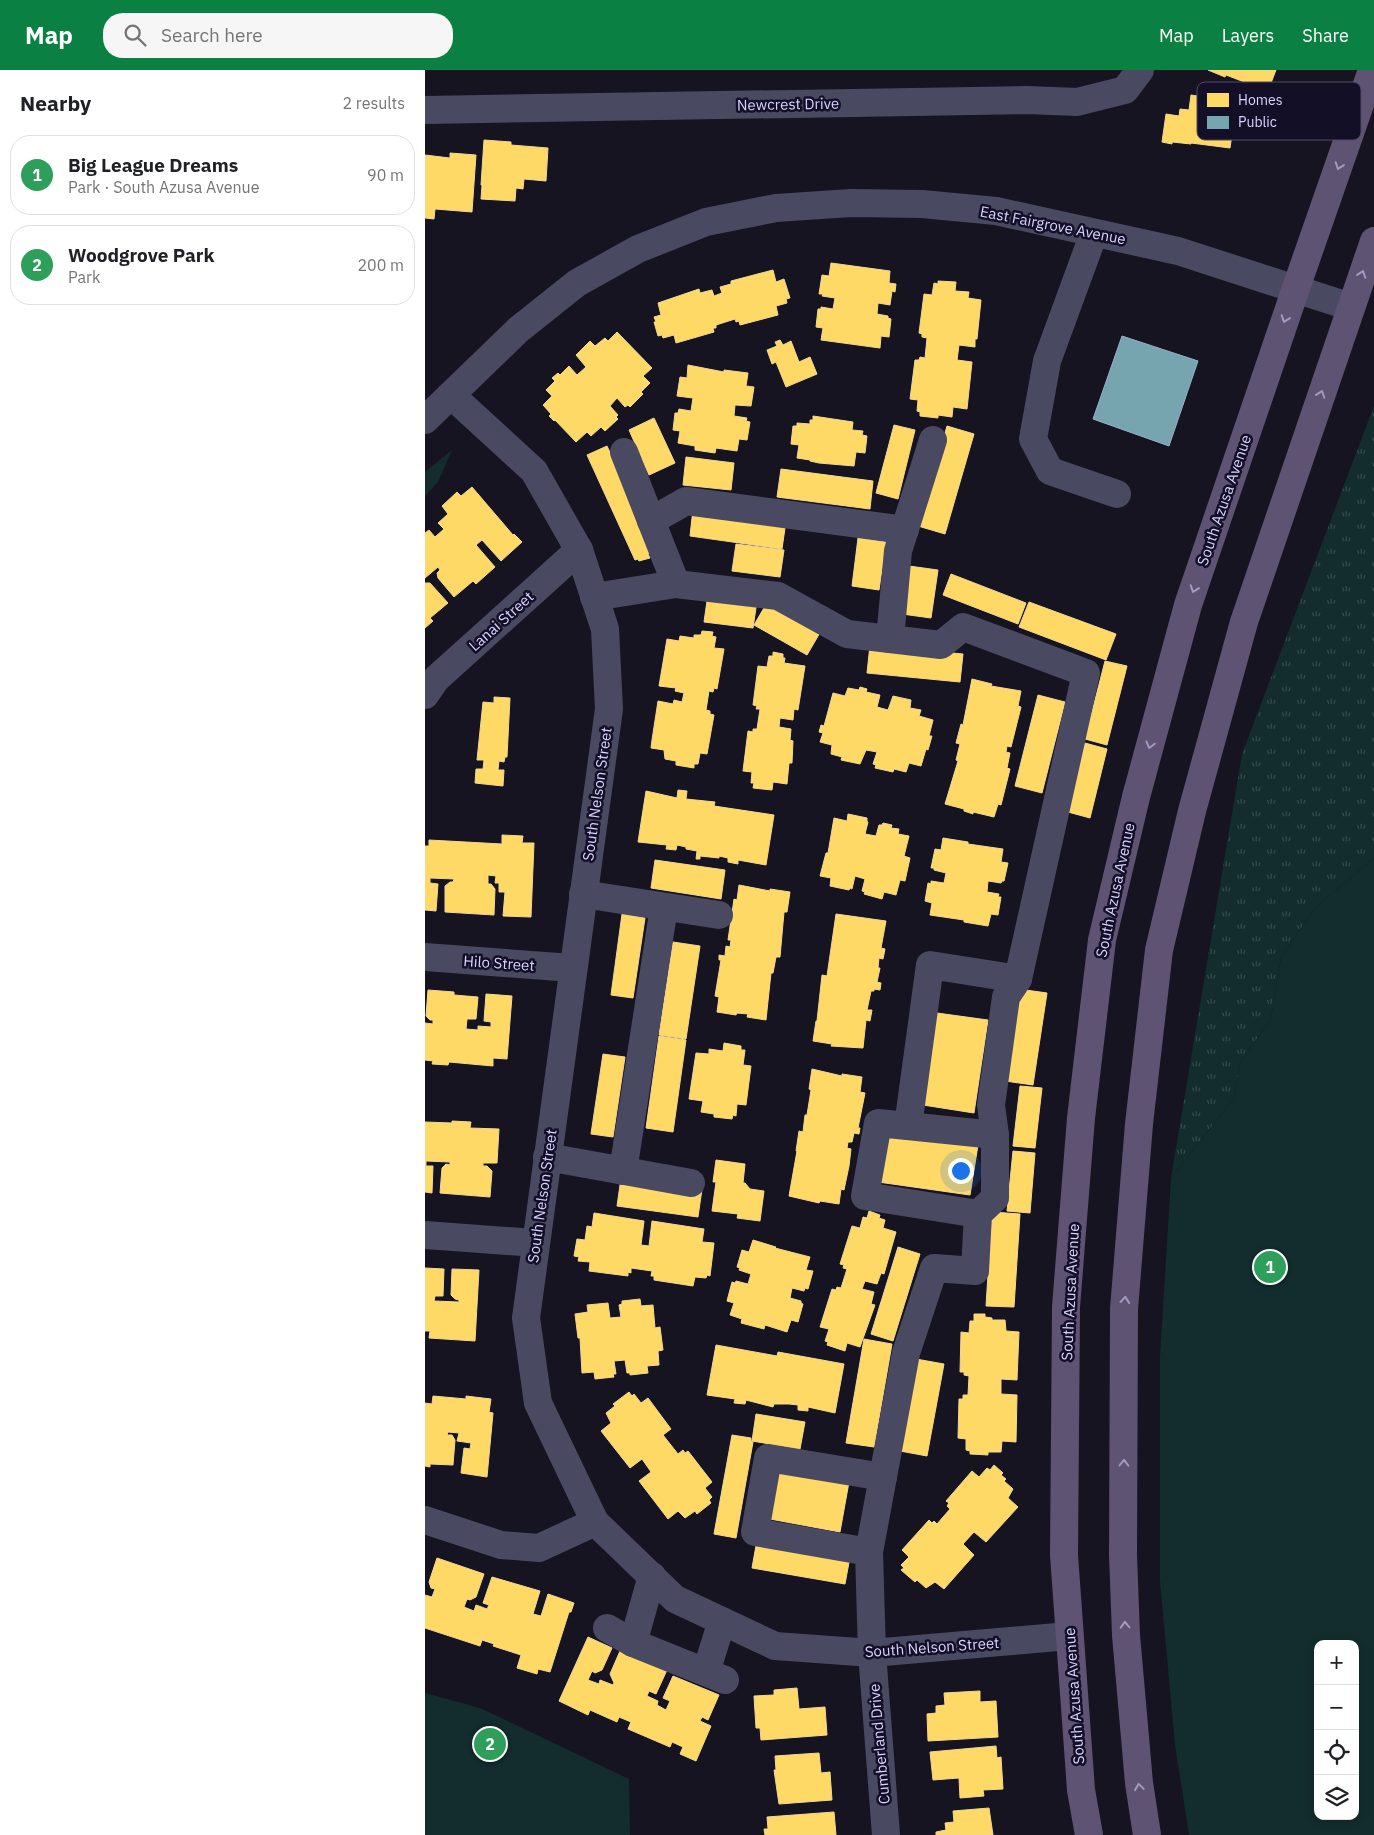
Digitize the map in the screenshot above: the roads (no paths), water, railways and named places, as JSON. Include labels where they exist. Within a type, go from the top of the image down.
[{"type":"main road","name":"South Azusa Avenue","points":[[1361,102],[1372,70]]},
{"type":"main road","name":"South Azusa Avenue","points":[[1089,1835],[1081,1790],[1064,1556],[1066,1307],[1081,1118],[1101,940],[1136,797],[1188,605],[1348,140]]},
{"type":"main road","points":[[1147,1835],[1139,1783],[1126,1635],[1123,1555],[1124,1309],[1139,1124],[1159,950],[1192,811],[1244,622],[1374,240]]},
{"type":"street","name":"Newcrest Drive","points":[[425,110],[1027,100],[1077,102],[1125,90],[1140,70]]},
{"type":"street","name":"East Fairgrove Avenue","points":[[425,420],[518,330],[577,283],[638,248],[706,222],[776,208],[851,203],[922,204],[996,211],[1178,251],[1351,307]]},
{"type":"street","points":[[1094,232],[1047,361],[1033,439],[1050,471],[1117,494]]},
{"type":"street","name":"South Nelson Street","points":[[451,395],[534,471],[579,550],[605,629],[609,709],[526,1318],[538,1403],[595,1522],[675,1599],[775,1646],[872,1653],[1069,1636]]},
{"type":"street","points":[[890,639],[898,551],[933,440]]},
{"type":"street","points":[[625,452],[676,584]]},
{"type":"street","points":[[651,520],[686,501],[905,530]]},
{"type":"street","name":"Lanai Street","points":[[425,694],[436,680],[579,550]]},
{"type":"street","points":[[594,597],[676,584],[778,596],[847,634],[941,645],[963,626],[1086,673],[1018,979],[1006,997],[991,1105],[995,1135],[995,1198],[978,1214],[865,1196],[878,1123],[995,1135]]},
{"type":"street","points":[[583,894],[719,915]]},
{"type":"street","points":[[623,1171],[664,907]]},
{"type":"street","name":"Hilo Street","points":[[425,957],[573,968]]},
{"type":"street","points":[[908,1126],[930,965],[1018,979]]},
{"type":"street","points":[[547,1157],[691,1182]]},
{"type":"street","name":"Cumberland Drive","points":[[886,1835],[872,1653],[869,1552],[906,1353],[934,1268],[975,1271],[978,1214]]},
{"type":"street","points":[[425,1235],[535,1243]]},
{"type":"street","points":[[869,1552],[755,1532],[768,1458],[883,1477]]},
{"type":"street","points":[[425,1520],[501,1545],[539,1548],[595,1522]]},
{"type":"street","points":[[633,1643],[652,1576]]},
{"type":"street","points":[[607,1628],[633,1643],[715,1676],[722,1621]]},
{"type":"place","name":"Big League Dreams","points":[[1270,1267]]},
{"type":"place","name":"Woodgrove Park","points":[[490,1744]]}]
